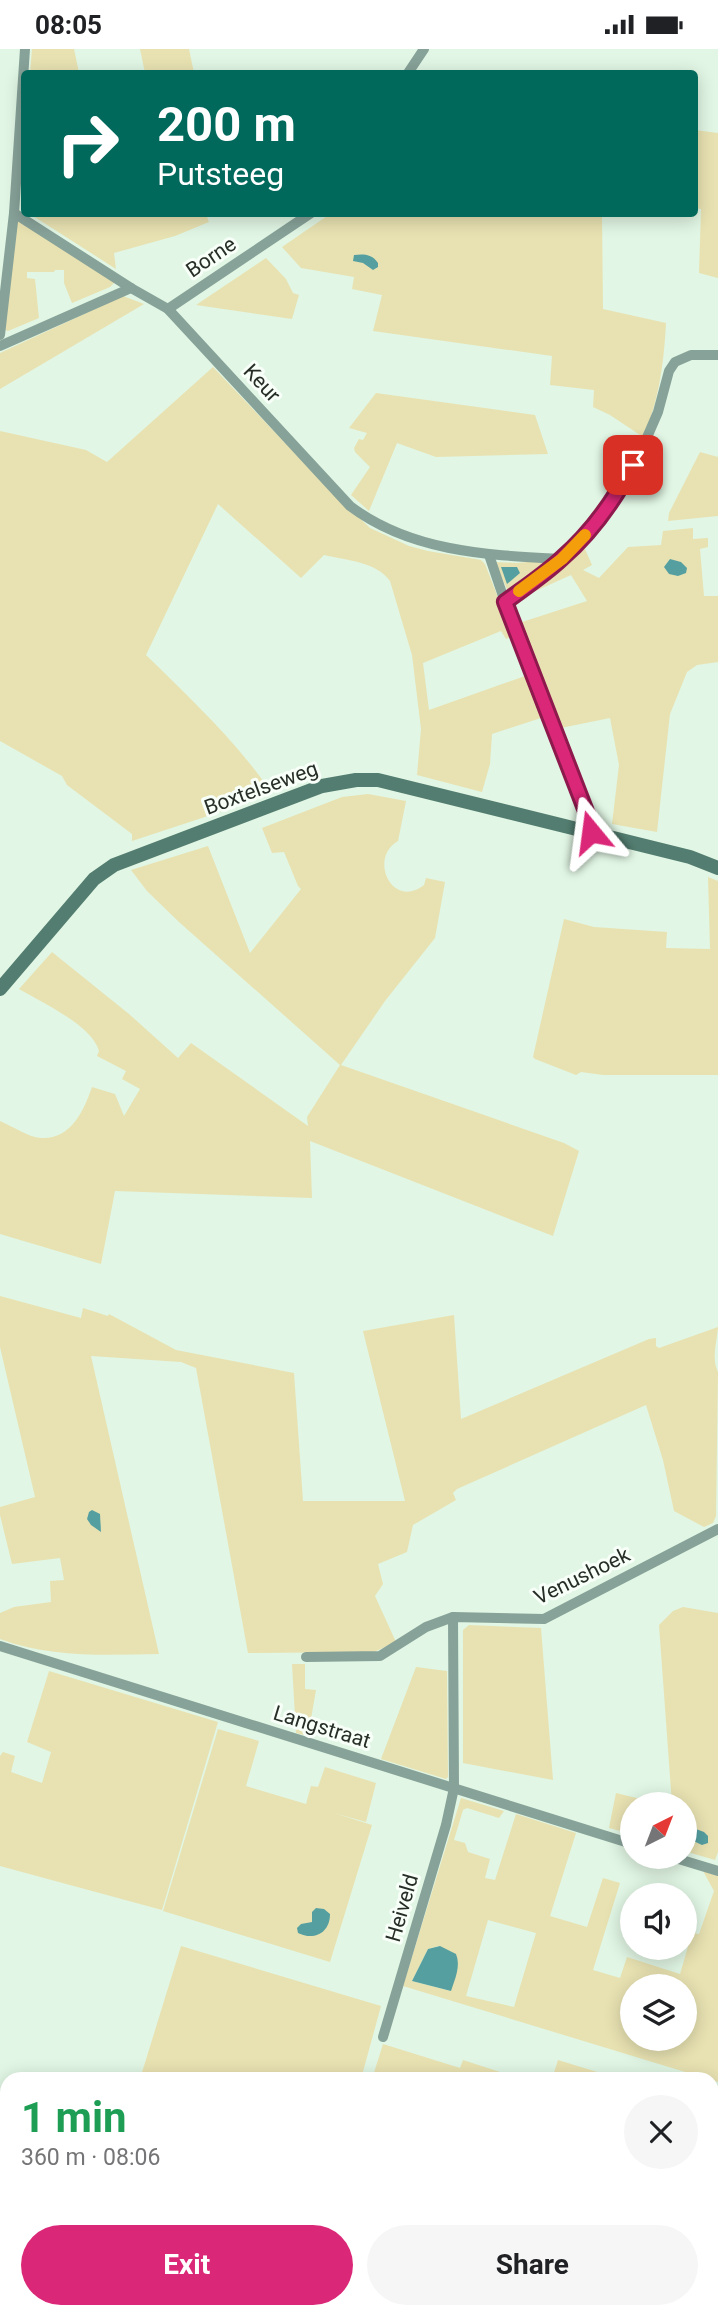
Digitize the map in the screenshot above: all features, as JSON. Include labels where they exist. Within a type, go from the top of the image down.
[{"type":"main road","name":"Boxtelseweg","points":[[0,989],[94,879],[114,865],[322,786],[356,780],[378,780],[690,857],[718,867]]},
{"type":"street","points":[[24,70],[25,49]]},
{"type":"street","points":[[410,70],[424,49]]},
{"type":"street","points":[[0,335],[15,213],[21,115]]},
{"type":"street","name":"Keur","points":[[15,213],[21,217]]},
{"type":"street","name":"Keur","points":[[21,217],[168,309],[350,506],[371,522],[398,534],[437,545],[489,555],[562,559]]},
{"type":"street","name":"Borne","points":[[168,309],[305,217]]},
{"type":"street","points":[[0,347],[131,288]]},
{"type":"street","points":[[505,602],[562,559],[580,541],[621,488],[649,432],[669,371],[675,362],[691,355],[718,355]]},
{"type":"street","points":[[489,555],[587,814],[591,832]]},
{"type":"street","name":"Venushoek","points":[[306,1657],[380,1656],[426,1627],[453,1617],[544,1619],[718,1529]]},
{"type":"street","points":[[453,1617],[454,1788]]},
{"type":"street","name":"Langstraat","points":[[0,1646],[620,1840]]},
{"type":"street","name":"Heiveld","points":[[383,2037],[446,1825],[454,1788]]},
{"type":"street","points":[[697,1865],[718,1871]]},
{"type":"shaded area","points":[[32,49],[74,49],[78,70],[30,70]]},
{"type":"shaded area","points":[[140,49],[189,49],[193,70],[144,70]]},
{"type":"shaded area","points":[[698,130],[718,133],[718,278],[699,273],[701,209],[698,208]]},
{"type":"shaded area","points":[[35,217],[207,217],[209,222],[175,236],[114,253],[116,269]]},
{"type":"shaded area","points":[[326,217],[602,217],[603,309],[666,323],[660,381],[643,437],[593,407],[594,390],[550,385],[552,356],[373,331],[382,295],[352,289],[354,277],[301,268],[282,247]]},
{"type":"shaded area","points":[[19,219],[117,280],[110,287],[72,303],[64,283],[64,270],[27,272],[27,278],[35,279],[39,318],[5,330],[15,224]]},
{"type":"shaded area","points":[[266,258],[286,279],[293,293],[299,295],[292,319],[196,305]]},
{"type":"shaded area","points":[[123,296],[144,304],[0,389],[0,353]]},
{"type":"shaded area","points":[[213,367],[326,486],[370,528],[409,546],[481,560],[485,564],[513,636],[506,639],[501,631],[423,663],[429,710],[528,675],[544,717],[492,734],[490,764],[482,792],[417,775],[421,729],[412,655],[390,581],[369,566],[324,555],[301,578],[218,504],[146,655],[228,738],[271,792],[132,841],[132,834],[67,785],[62,776],[0,741],[0,431],[86,450],[107,462]]},
{"type":"shaded area","points":[[376,393],[535,415],[548,454],[436,457],[397,443],[369,511],[351,495],[370,467],[354,448],[359,439],[363,440],[367,433],[349,428]]},
{"type":"shaded area","points":[[700,452],[718,457],[718,516],[668,521],[669,513]]},
{"type":"shaded area","points":[[693,528],[693,539],[708,538],[708,547],[700,549],[704,596],[718,596],[718,662],[697,665],[687,672],[670,714],[657,832],[612,824],[619,765],[610,718],[561,728],[519,623],[587,601],[571,575],[518,599],[585,549],[592,565],[583,570],[599,578],[628,547],[661,545],[663,531]]},
{"type":"shaded area","points":[[556,559],[509,594],[495,562],[517,563]]},
{"type":"shaded area","points":[[368,794],[406,801],[398,841],[389,849],[385,859],[388,879],[394,887],[402,891],[412,891],[424,885],[426,878],[445,882],[435,938],[385,1001],[341,1065],[564,1143],[579,1151],[553,1236],[310,1141],[312,1198],[115,1191],[101,1264],[0,1234],[0,1121],[31,1136],[51,1137],[68,1129],[75,1122],[92,1087],[115,1094],[124,1116],[140,1089],[122,1079],[126,1071],[97,1056],[99,1051],[87,1032],[52,1007],[19,989],[52,952],[129,1014],[178,1058],[191,1043],[308,1126],[307,1117],[340,1065],[179,922],[147,891],[131,870],[208,846],[250,953],[301,889],[284,852],[272,853],[262,828],[342,797]]},
{"type":"shaded area","points":[[708,877],[718,881],[718,1075],[603,1075],[581,1072],[576,1075],[535,1059],[533,1057],[564,919],[594,927],[667,932],[666,948],[710,949]]},
{"type":"shaded area","points":[[0,1296],[81,1318],[83,1308],[108,1316],[109,1314],[176,1350],[294,1373],[303,1501],[405,1501],[363,1331],[454,1315],[461,1419],[649,1339],[656,1338],[656,1346],[659,1348],[718,1327],[715,1356],[718,1372],[716,1516],[713,1523],[704,1527],[674,1511],[663,1460],[646,1405],[457,1489],[453,1493],[456,1500],[413,1525],[407,1552],[378,1564],[383,1584],[375,1596],[396,1642],[374,1652],[248,1653],[196,1368],[181,1362],[91,1356],[159,1654],[78,1654],[19,1645],[0,1639],[0,1613],[14,1607],[51,1602],[50,1581],[64,1580],[60,1558],[12,1564],[0,1515],[0,1507],[35,1497],[0,1347]]},
{"type":"shaded area","points":[[683,1607],[718,1613],[718,1852],[715,1860],[697,1855],[697,1792],[671,1792],[659,1625],[673,1611]]},
{"type":"shaded area","points":[[469,1625],[541,1628],[553,1780],[463,1763],[463,1630]]},
{"type":"shaded area","points":[[292,1664],[305,1664],[305,1689],[316,1690],[308,1736],[296,1733]]},
{"type":"shaded area","points":[[416,1667],[447,1671],[446,1779],[381,1759]]},
{"type":"shaded area","points":[[49,1671],[218,1722],[162,1910],[0,1866],[0,1756],[3,1752],[15,1756],[11,1772],[42,1783],[51,1752],[27,1742]]},
{"type":"shaded area","points":[[218,1729],[259,1741],[246,1786],[306,1804],[311,1786],[318,1787],[325,1767],[376,1783],[366,1822],[334,1813],[372,1825],[330,1962],[163,1911]]},
{"type":"shaded area","points":[[616,1793],[620,1794],[620,1831],[609,1828]]},
{"type":"shaded area","points":[[461,1798],[504,1811],[499,1818],[467,1808],[463,1810],[454,1840],[465,1843],[468,1852],[490,1859],[485,1878],[495,1880],[516,1814],[576,1833],[550,1916],[587,1927],[603,1878],[620,1883],[593,1970],[620,1978],[620,2051],[697,2051],[697,1974],[680,1974],[684,1960],[697,1960],[697,1934],[714,1891],[703,1871],[718,1876],[718,2072],[685,2072],[403,1986]],"holes":[[[488,1920],[536,1933],[514,2007],[466,1996]],[[439,1946],[451,1991],[412,1981],[428,1949]]]},
{"type":"shaded area","points":[[181,1946],[381,2006],[363,2072],[142,2072]]},
{"type":"shaded area","points":[[626,1960],[636,1960],[680,1974],[621,1974]]},
{"type":"shaded area","points":[[383,2044],[460,2068],[463,2060],[500,2072],[374,2072]]},
{"type":"shaded area","points":[[558,2060],[597,2072],[554,2072]]},
{"type":"water","points":[[354,255],[370,256],[376,260],[378,267],[373,270],[363,263],[353,261]]},
{"type":"water","points":[[670,559],[681,562],[687,568],[686,573],[678,576],[669,574],[664,567]]},
{"type":"water","points":[[501,567],[517,567],[520,573],[507,584]]},
{"type":"water","points":[[92,1510],[100,1514],[101,1532],[87,1519]]},
{"type":"water","points":[[697,1829],[708,1836],[708,1843],[702,1845],[697,1843]]},
{"type":"water","points":[[316,1908],[324,1909],[330,1914],[327,1926],[315,1936],[298,1933],[297,1928],[301,1924],[312,1922],[312,1912]]},
{"type":"water","points":[[440,1946],[456,1954],[457,1973],[451,1991],[412,1981],[428,1949]]},
{"type":"slow traffic","points":[[519,591],[562,559],[585,535]]},
{"type":"route","points":[[591,832],[587,814],[505,602],[557,563],[580,541],[621,488],[633,465]]}]
